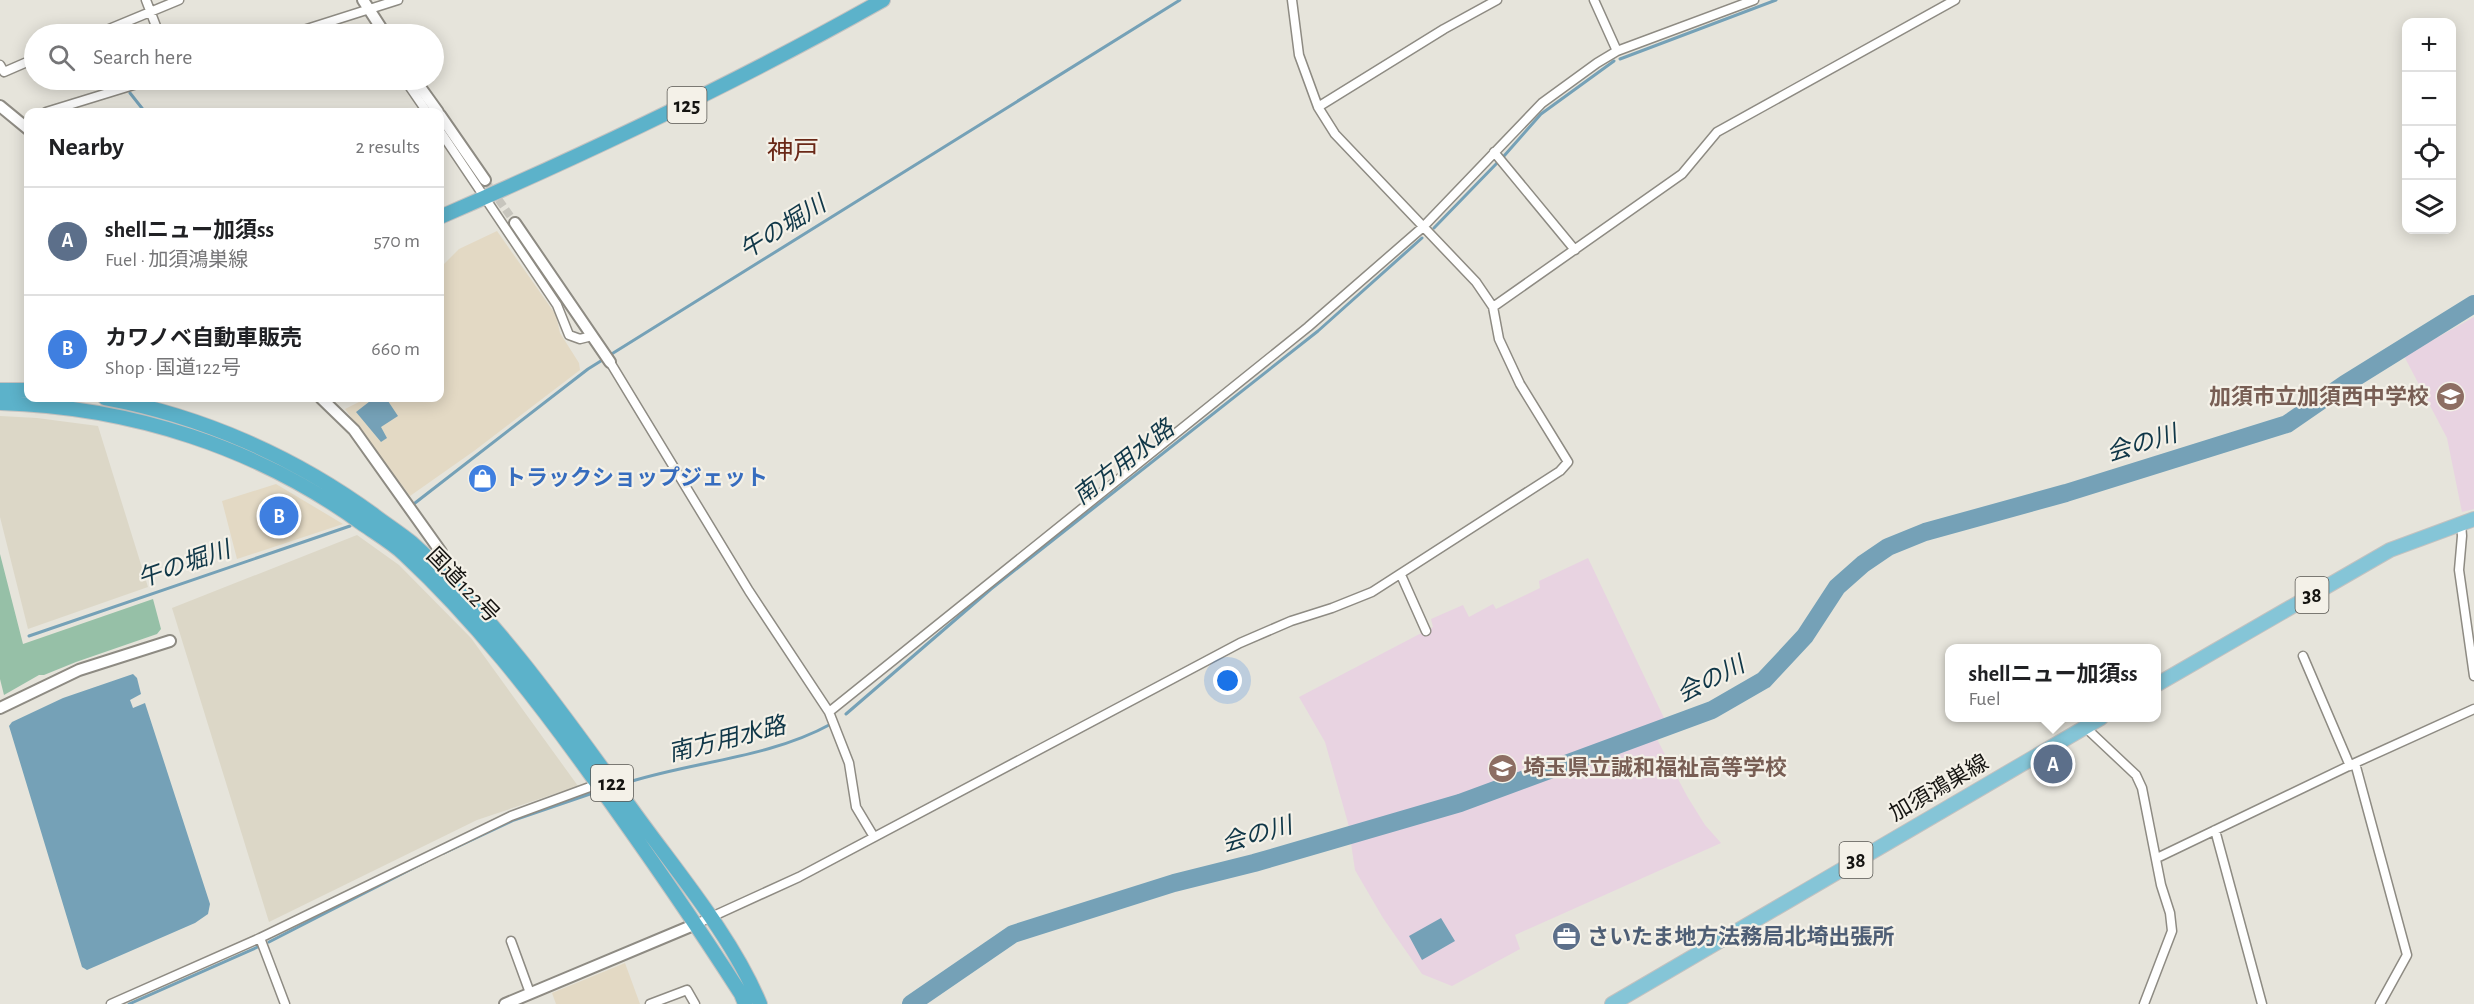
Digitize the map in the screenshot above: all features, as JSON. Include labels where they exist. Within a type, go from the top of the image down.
[{"type":"highway","name":"125","points":[[444,215],[645,126],[719,89],[883,0]]},
{"type":"highway","name":"国道122号","points":[[0,390],[24,395]]},
{"type":"highway","name":"国道122号","points":[[0,403],[24,398]]},
{"type":"highway","name":"国道122号","points":[[54,402],[125,417],[192,435],[235,451],[289,476],[329,499],[442,581],[485,618],[572,727],[711,919],[753,985],[760,1004]]},
{"type":"highway","name":"国道122号","points":[[122,402],[196,420],[245,440],[336,487],[410,542],[563,735],[696,924],[745,1004]]},
{"type":"main road","name":"38","points":[[2161,683],[2390,550],[2467,521]]},
{"type":"main road","name":"加須鴻巣線","points":[[1612,1004],[2093,722]]},
{"type":"street","points":[[146,0],[155,24]]},
{"type":"street","points":[[123,24],[179,0]]},
{"type":"street","points":[[316,24],[366,4],[398,0]]},
{"type":"street","points":[[505,1004],[711,919],[799,877],[1240,644],[1291,621],[1372,592],[1560,471],[1568,462],[1520,384],[1503,350],[1493,307],[1476,282],[1347,148],[1318,107],[1299,55],[1292,0]]},
{"type":"street","points":[[1318,107],[1444,29],[1497,0]]},
{"type":"street","points":[[1594,0],[1617,51]]},
{"type":"street","points":[[829,712],[1308,327],[1423,226],[1542,103],[1617,51],[1754,0]]},
{"type":"street","points":[[1493,307],[1682,174],[1717,132],[1954,0]]},
{"type":"street","points":[[366,4],[379,24]]},
{"type":"street","points":[[0,65],[4,72],[24,64]]},
{"type":"street","points":[[59,108],[118,90]]},
{"type":"street","points":[[412,90],[424,108]]},
{"type":"street","points":[[422,90],[435,108]]},
{"type":"street","points":[[0,106],[24,122]]},
{"type":"street","points":[[444,121],[485,180]]},
{"type":"street","points":[[444,137],[557,306],[569,335],[580,339],[592,336]]},
{"type":"street","points":[[1494,152],[1575,250]]},
{"type":"street","points":[[515,224],[610,362],[749,591],[829,712],[849,763],[856,807],[874,837]]},
{"type":"street","points":[[325,402],[354,429],[441,552],[442,581]]},
{"type":"street","points":[[2467,521],[2462,536],[2459,570],[2474,676]]},
{"type":"street","points":[[1401,575],[1426,630]]},
{"type":"street","points":[[0,708],[79,670],[170,641]]},
{"type":"street","points":[[2302,656],[2352,764],[2407,955],[2380,1004]]},
{"type":"street","points":[[2157,858],[2352,764],[2474,709]]},
{"type":"street","points":[[2085,727],[2136,775],[2142,788],[2170,913],[2172,931],[2144,1004]]},
{"type":"street","points":[[111,1004],[260,938],[511,816],[598,784]]},
{"type":"street","points":[[2216,830],[2262,1004]]},
{"type":"street","points":[[260,938],[285,1004]]},
{"type":"street","points":[[511,941],[530,993]]},
{"type":"street","points":[[650,1004],[687,990],[695,1004]]},
{"type":"shaded area","points":[[497,231],[556,315],[560,333],[579,363],[580,370],[474,451],[410,496],[345,409],[359,402],[444,402],[444,264],[459,249]]},
{"type":"shaded area","name":"加須市立加須西中学校","points":[[2474,317],[2474,509],[2462,512],[2447,438],[2404,356]]},
{"type":"shaded area","points":[[0,416],[98,426],[148,587],[28,629],[0,517]]},
{"type":"shaded area","points":[[276,484],[343,524],[237,559],[222,501]]},
{"type":"shaded area","points":[[357,535],[399,565],[471,638],[578,786],[477,820],[269,922],[172,608]]},
{"type":"shaded area","name":"埼玉県立誠和福祉高等学校","points":[[1588,558],[1665,720],[1650,726],[1687,796],[1705,825],[1721,843],[1515,935],[1520,949],[1452,986],[1422,974],[1383,918],[1355,870],[1348,823],[1325,742],[1299,697],[1433,627],[1431,619],[1463,605],[1469,617],[1493,604],[1496,609],[1540,588],[1539,581]]},
{"type":"shaded area","points":[[625,963],[640,1004],[556,1004],[552,993]]},
{"type":"green space","points":[[0,554],[23,644],[153,599],[161,629],[157,634],[39,675],[4,695],[0,679]]},
{"type":"water","points":[[369,402],[389,402],[398,416],[381,427],[387,438],[381,442],[356,412]]},
{"type":"water","points":[[133,674],[137,678],[141,694],[130,700],[133,708],[145,703],[210,904],[208,914],[195,923],[87,970],[82,967],[9,726],[12,722],[63,698]]},
{"type":"water","points":[[1441,918],[1455,941],[1422,960],[1409,936]]},
{"type":"waterway","name":"午の堀川","points":[[610,355],[1180,0]]},
{"type":"waterway","name":"南方用水路","points":[[1620,59],[1776,0]]},
{"type":"waterway","name":"南方用水路","points":[[1504,156],[1541,114],[1614,61]]},
{"type":"waterway","points":[[130,93],[142,108]]},
{"type":"waterway","name":"南方用水路","points":[[1434,228],[1498,162]]},
{"type":"waterway","name":"南方用水路","points":[[846,714],[991,589],[1318,331],[1422,238]]},
{"type":"waterway","name":"会の川","points":[[911,1004],[1013,934],[1174,883],[1254,863],[1460,803],[1712,710],[1764,680],[1805,636],[1837,587],[1863,564],[1888,547],[1925,532],[2066,493],[2287,424],[2345,384],[2474,304]]},
{"type":"waterway","name":"午の堀川","points":[[415,503],[604,359]]},
{"type":"waterway","name":"午の堀川","points":[[29,636],[350,526]]},
{"type":"waterway","name":"南方用水路","points":[[629,782],[758,752],[831,724]]},
{"type":"waterway","name":"南方用水路","points":[[444,853],[514,820],[590,794]]},
{"type":"waterway","name":"南方用水路","points":[[269,942],[427,861]]},
{"type":"waterway","name":"南方用水路","points":[[129,1004],[260,946]]},
{"type":"tunnel","points":[[485,180],[515,223]]},
{"type":"place","name":"加須市立加須西中学校","points":[[2450,397]]},
{"type":"place","name":"トラックショップジェット","points":[[483,478]]},
{"type":"place","name":"カワノベ自動車販売","points":[[279,516]]},
{"type":"place","name":"shellニュー加須ss","points":[[2053,764]]},
{"type":"place","name":"埼玉県立誠和福祉高等学校","points":[[1502,768]]},
{"type":"place","name":"さいたま地方法務局北埼出張所","points":[[1566,937]]},
{"type":"district","name":"神戸","points":[[793,151]]}]
